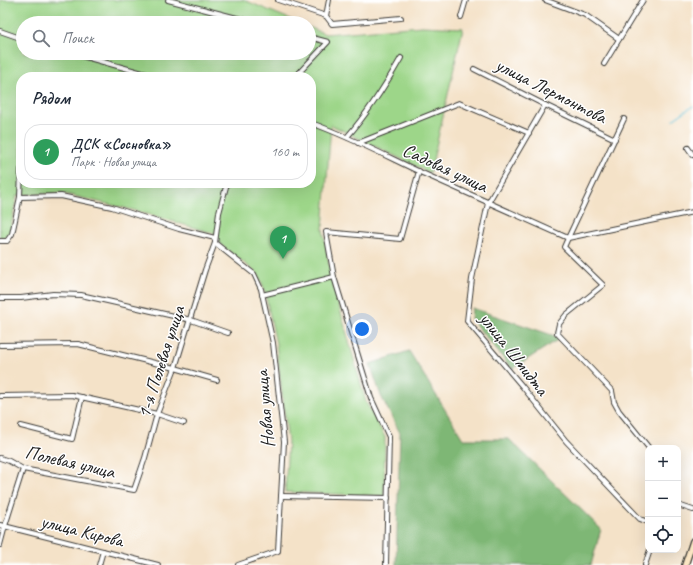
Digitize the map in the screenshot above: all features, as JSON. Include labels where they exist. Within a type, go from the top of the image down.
[{"type":"main road","points":[[685,565],[693,541]]},
{"type":"street","points":[[168,0],[229,16]]},
{"type":"street","points":[[278,0],[326,16],[332,24],[401,18]]},
{"type":"street","points":[[326,16],[329,0]]},
{"type":"street","points":[[461,17],[466,0]]},
{"type":"street","points":[[545,0],[586,15],[619,39]]},
{"type":"street","points":[[604,64],[643,0]]},
{"type":"street","points":[[0,31],[16,37]]},
{"type":"street","points":[[316,39],[328,42],[316,55]]},
{"type":"street","points":[[347,137],[359,123],[388,81],[401,58]]},
{"type":"street","points":[[96,60],[139,72]]},
{"type":"street","points":[[300,72],[311,60]]},
{"type":"street","name":"улица Лермонтова","points":[[474,68],[614,139]]},
{"type":"street","points":[[358,143],[459,102],[529,133]]},
{"type":"street","name":"улица Шмидта","points":[[545,105],[488,203],[472,279],[467,321],[566,441],[640,519],[645,521]]},
{"type":"street","points":[[624,119],[564,247],[603,285],[566,315],[559,324],[557,333],[612,391],[614,402],[619,410],[647,445]]},
{"type":"street","name":"Садовая улица","points":[[316,125],[347,137],[488,203],[568,238]]},
{"type":"street","points":[[688,148],[693,155]]},
{"type":"street","points":[[386,565],[389,437],[371,398],[334,277],[326,232],[400,239],[419,171]]},
{"type":"street","points":[[0,241],[7,241],[12,234],[20,197],[20,188]]},
{"type":"street","name":"1-я Полевая улица","points":[[134,490],[215,243],[219,213],[226,188]]},
{"type":"street","points":[[20,197],[61,196],[112,207],[178,229],[215,238],[215,243]]},
{"type":"street","points":[[568,238],[693,212]]},
{"type":"street","name":"Новая улица","points":[[215,243],[254,274],[261,289],[273,343],[284,442],[278,552],[238,565]]},
{"type":"street","points":[[262,295],[334,277]]},
{"type":"street","points":[[0,298],[21,298],[53,294],[81,295],[191,320],[228,333]]},
{"type":"street","points":[[0,346],[78,344],[218,380]]},
{"type":"street","points":[[0,396],[72,395],[158,414],[184,423]]},
{"type":"street","points":[[21,426],[72,439],[82,398]]},
{"type":"street","name":"Полевая улица","points":[[0,458],[9,460],[23,469],[134,490]]},
{"type":"street","points":[[0,545],[2,526],[23,469]]},
{"type":"street","points":[[281,496],[388,498]]},
{"type":"street","points":[[681,506],[693,510]]},
{"type":"street","name":"улица Кирова","points":[[2,526],[158,565]]},
{"type":"street","points":[[99,565],[103,551]]},
{"type":"street","points":[[645,565],[649,553]]},
{"type":"green space","points":[[0,0],[244,0],[282,16],[16,16],[16,60],[316,60],[316,30],[325,34],[422,26],[463,28],[430,173],[331,125],[323,229],[331,277],[366,402],[385,437],[384,496],[285,492],[288,442],[276,344],[264,288],[257,273],[221,245],[216,234],[133,210],[61,193],[17,195],[10,232],[4,237],[0,237]]},
{"type":"green space","points":[[472,308],[555,336],[559,339],[512,369],[471,319]]},
{"type":"green space","points":[[409,351],[463,439],[509,439],[601,529],[591,565],[396,565],[400,433],[381,396],[370,364]]},
{"type":"waterway","points":[[674,119],[693,106]]},
{"type":"place","name":"ДСК «Сосновка»","points":[[283,259]]}]
